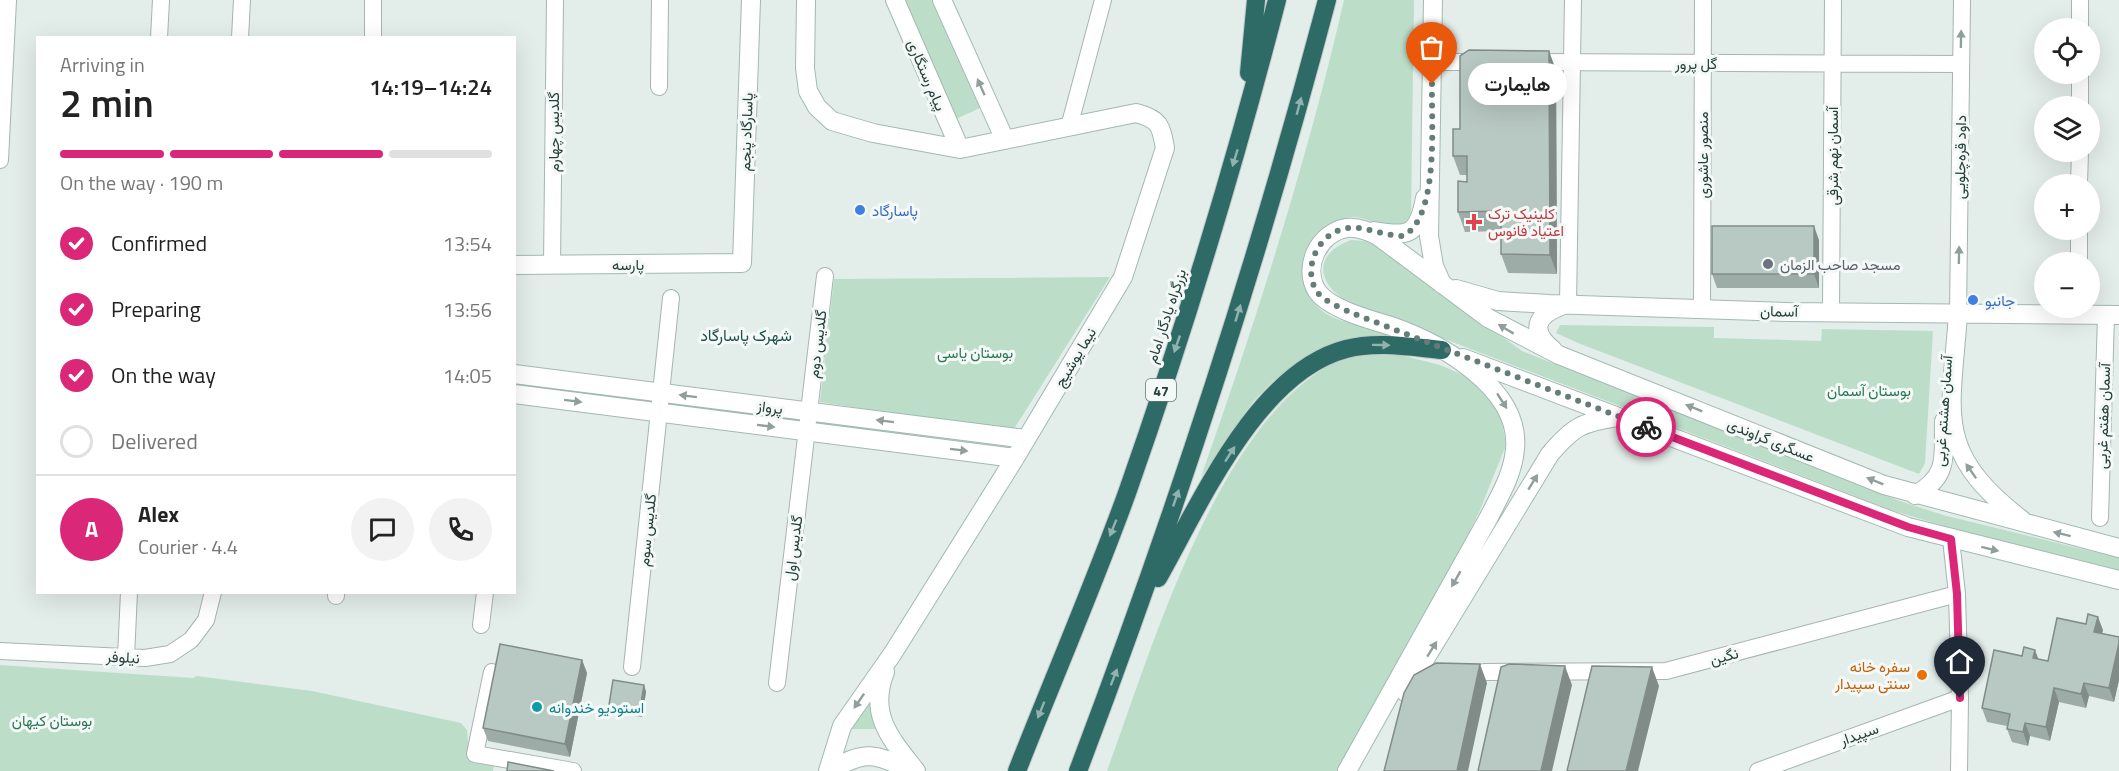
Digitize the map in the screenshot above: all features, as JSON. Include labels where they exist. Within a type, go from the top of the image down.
[{"type":"highway","points":[[1243,131],[1256,0]]},
{"type":"highway","name":"بزرگراه یادگار امام","points":[[1017,771],[1126,495],[1181,331],[1243,131],[1277,0]]},
{"type":"highway","points":[[1078,771],[1138,613],[1228,344],[1290,139],[1327,0]]},
{"type":"highway","points":[[1138,613],[1221,468],[1265,405],[1285,384],[1323,358],[1366,345],[1442,350]]},
{"type":"street","points":[[0,160],[8,0]]},
{"type":"street","points":[[159,36],[161,0]]},
{"type":"street","points":[[240,36],[242,0]]},
{"type":"street","points":[[373,0],[373,36]]},
{"type":"street","name":"گلدیس چهارم","points":[[552,265],[555,0]]},
{"type":"street","points":[[659,87],[660,0]]},
{"type":"street","name":"پاسارگاد پنجم","points":[[742,263],[751,0]]},
{"type":"street","points":[[807,0],[805,68],[808,91],[817,107],[832,121],[873,133],[960,149],[1069,127],[1103,0]]},
{"type":"street","name":"پیام رستگاری","points":[[895,0],[960,149]]},
{"type":"street","points":[[942,0],[1005,140]]},
{"type":"street","points":[[1433,0],[1431,252],[1443,285]]},
{"type":"street","points":[[1559,355],[1545,343],[1538,325],[1540,317],[1548,311],[1568,304],[1573,0]]},
{"type":"street","name":"منصور عاشوری","points":[[1702,310],[1703,0]]},
{"type":"street","name":"آسمان نهم شرقی","points":[[1831,312],[1833,0]]},
{"type":"street","name":"داود قره‌چلویی","points":[[1954,314],[1962,0]]},
{"type":"street","points":[[2080,0],[2080,18]]},
{"type":"street","name":"گل پرور","points":[[1432,62],[1961,64]]},
{"type":"street","name":"نیما یوشیج","points":[[893,653],[1015,458],[1123,277],[1164,148],[1161,129],[1152,117],[1136,113],[1069,127]]},
{"type":"street","points":[[1430,173],[1424,203],[1410,232],[1395,236],[1364,229],[1347,228],[1332,234],[1319,245],[1312,260],[1312,276],[1318,292],[1330,302],[1352,313],[1396,328],[1442,350],[1908,527],[2119,580]]},
{"type":"street","name":"عسگری گراوندی","points":[[1364,229],[1378,236],[1488,318],[1559,355],[1915,495],[2119,548]]},
{"type":"street","name":"پارسه","points":[[516,265],[742,263]]},
{"type":"street","name":"گلدیس دوم","points":[[809,412],[825,276]]},
{"type":"street","name":"آسمان","points":[[1443,285],[1498,301],[1702,310],[1954,314],[2034,312]]},
{"type":"street","points":[[662,393],[671,298]]},
{"type":"street","name":"آسمان هشتم غربی","points":[[1915,495],[1935,482],[1943,460],[1954,314]]},
{"type":"street","name":"آسمان هشتم غربی","points":[[1954,314],[1952,420],[1958,451],[1986,489],[2028,525]]},
{"type":"street","name":"آسمان هفتم غربی","points":[[2100,518],[2112,315]]},
{"type":"street","points":[[1347,771],[1462,569],[1510,475],[1513,462],[1515,431],[1507,407],[1495,391],[1442,350]]},
{"type":"street","name":"پرواز","points":[[516,374],[1026,440]]},
{"type":"street","name":"گلدیس سوم","points":[[632,667],[662,393]]},
{"type":"street","name":"پرواز","points":[[516,394],[1015,458]]},
{"type":"street","name":"گلدیس اول","points":[[777,683],[809,412]]},
{"type":"street","points":[[1358,771],[1550,454],[1569,431],[1580,425],[1619,416]]},
{"type":"street","points":[[1951,539],[1957,594],[1960,698],[1959,771]]},
{"type":"street","points":[[126,657],[129,594]]},
{"type":"street","name":"نیلوفر","points":[[0,651],[146,658],[170,654],[191,640],[206,620],[213,594]]},
{"type":"street","points":[[481,625],[485,594]]},
{"type":"street","name":"نگین","points":[[1484,672],[1666,671],[1957,594]]},
{"type":"street","points":[[829,771],[842,726],[893,653]]},
{"type":"street","points":[[893,653],[882,684],[881,716],[886,732],[914,771]]},
{"type":"street","points":[[492,672],[475,753],[573,771]]},
{"type":"street","name":"سپیدار","points":[[1758,771],[1960,698]]},
{"type":"street","points":[[829,771],[850,759],[871,754],[914,771]]},
{"type":"green space","points":[[904,0],[933,0],[980,108],[956,119]]},
{"type":"green space","points":[[1344,0],[1414,0],[1411,215],[1405,224],[1392,230],[1357,217],[1337,221],[1324,229],[1307,252],[1303,266],[1304,281],[1318,307],[1330,316],[1375,328],[1413,343],[1342,342],[1300,361],[1273,381],[1253,402],[1201,477],[1297,181]]},
{"type":"green space","points":[[1351,240],[1365,241],[1379,247],[1522,351],[1897,500],[1943,515],[2119,558],[2119,570],[1971,534],[1894,511],[1348,302],[1330,286],[1323,269],[1330,253]]},
{"type":"green space","name":"بوستان یاسی","points":[[1110,277],[1012,432],[820,402],[834,279]]},
{"type":"green space","name":"بوستان آسمان","points":[[1560,325],[1714,327],[1714,338],[1821,341],[1822,329],[1933,331],[1925,463],[1919,474],[1578,343],[1556,333]]},
{"type":"green space","points":[[1393,353],[1440,365],[1473,379],[1500,410],[1506,445],[1480,510],[1453,566],[1337,771],[1107,771],[1143,669],[1189,553],[1216,497],[1247,447],[1282,403],[1333,362],[1352,354]]},
{"type":"green space","name":"بوستان کیهان","points":[[0,665],[193,678],[197,676],[312,691],[461,723],[467,730],[469,755],[495,761],[493,771],[0,771]]},
{"type":"green space","points":[[873,692],[879,729],[851,729]]},
{"type":"building","points":[[1469,50],[1549,51],[1550,255],[1501,254],[1501,211],[1458,212],[1458,181],[1467,182],[1467,156],[1453,156],[1453,129],[1460,129],[1460,56]]},
{"type":"building","name":"مسجد صاحب الزمان","points":[[1712,226],[1814,226],[1814,274],[1712,274]]},
{"type":"building","points":[[2088,614],[2098,617],[2094,632],[2119,637],[2109,688],[2084,683],[2081,694],[2054,688],[2046,727],[2025,723],[2023,732],[2007,729],[2010,714],[1982,708],[1994,650],[2022,656],[2024,647],[2035,650],[2033,658],[2048,661],[2057,618],[2086,624]]},
{"type":"building","name":"استودیو خندوانه","points":[[500,644],[582,660],[565,744],[483,728]]},
{"type":"building","points":[[1436,663],[1480,664],[1457,771],[1384,771],[1404,693],[1414,675]]},
{"type":"building","points":[[1509,664],[1565,666],[1541,771],[1478,771],[1501,667]]},
{"type":"building","points":[[1592,666],[1652,667],[1626,771],[1567,771]]},
{"type":"building","points":[[613,680],[644,685],[640,710],[609,705]]},
{"type":"building","points":[[508,762],[554,771],[507,771]]},
{"type":"way so far","points":[[1432,84],[1430,173],[1418,219],[1410,232],[1403,236],[1347,228],[1332,234],[1319,245],[1312,260],[1312,276],[1318,292],[1330,302],[1352,313],[1396,328],[1442,350],[1646,427]]},
{"type":"place","name":"هایمارت","points":[[1432,84]]},
{"type":"place","name":"پاسارگاد","points":[[860,210]]},
{"type":"place","name":"کلینیک ترک اعتیاد فانوس","points":[[1474,222]]},
{"type":"place","name":"مسجد صاحب الزمان","points":[[1768,264]]},
{"type":"place","name":"جانبو","points":[[1973,300]]},
{"type":"place","name":"سفره خانه سنتی سپیدار","points":[[1922,675]]},
{"type":"place","name":"استودیو خندوانه","points":[[537,707]]},
{"type":"district","name":"شهرک پاسارگاد","points":[[746,335]]},
{"type":"route","points":[[1646,427],[1908,527],[1951,539],[1957,594],[1960,698]]}]
